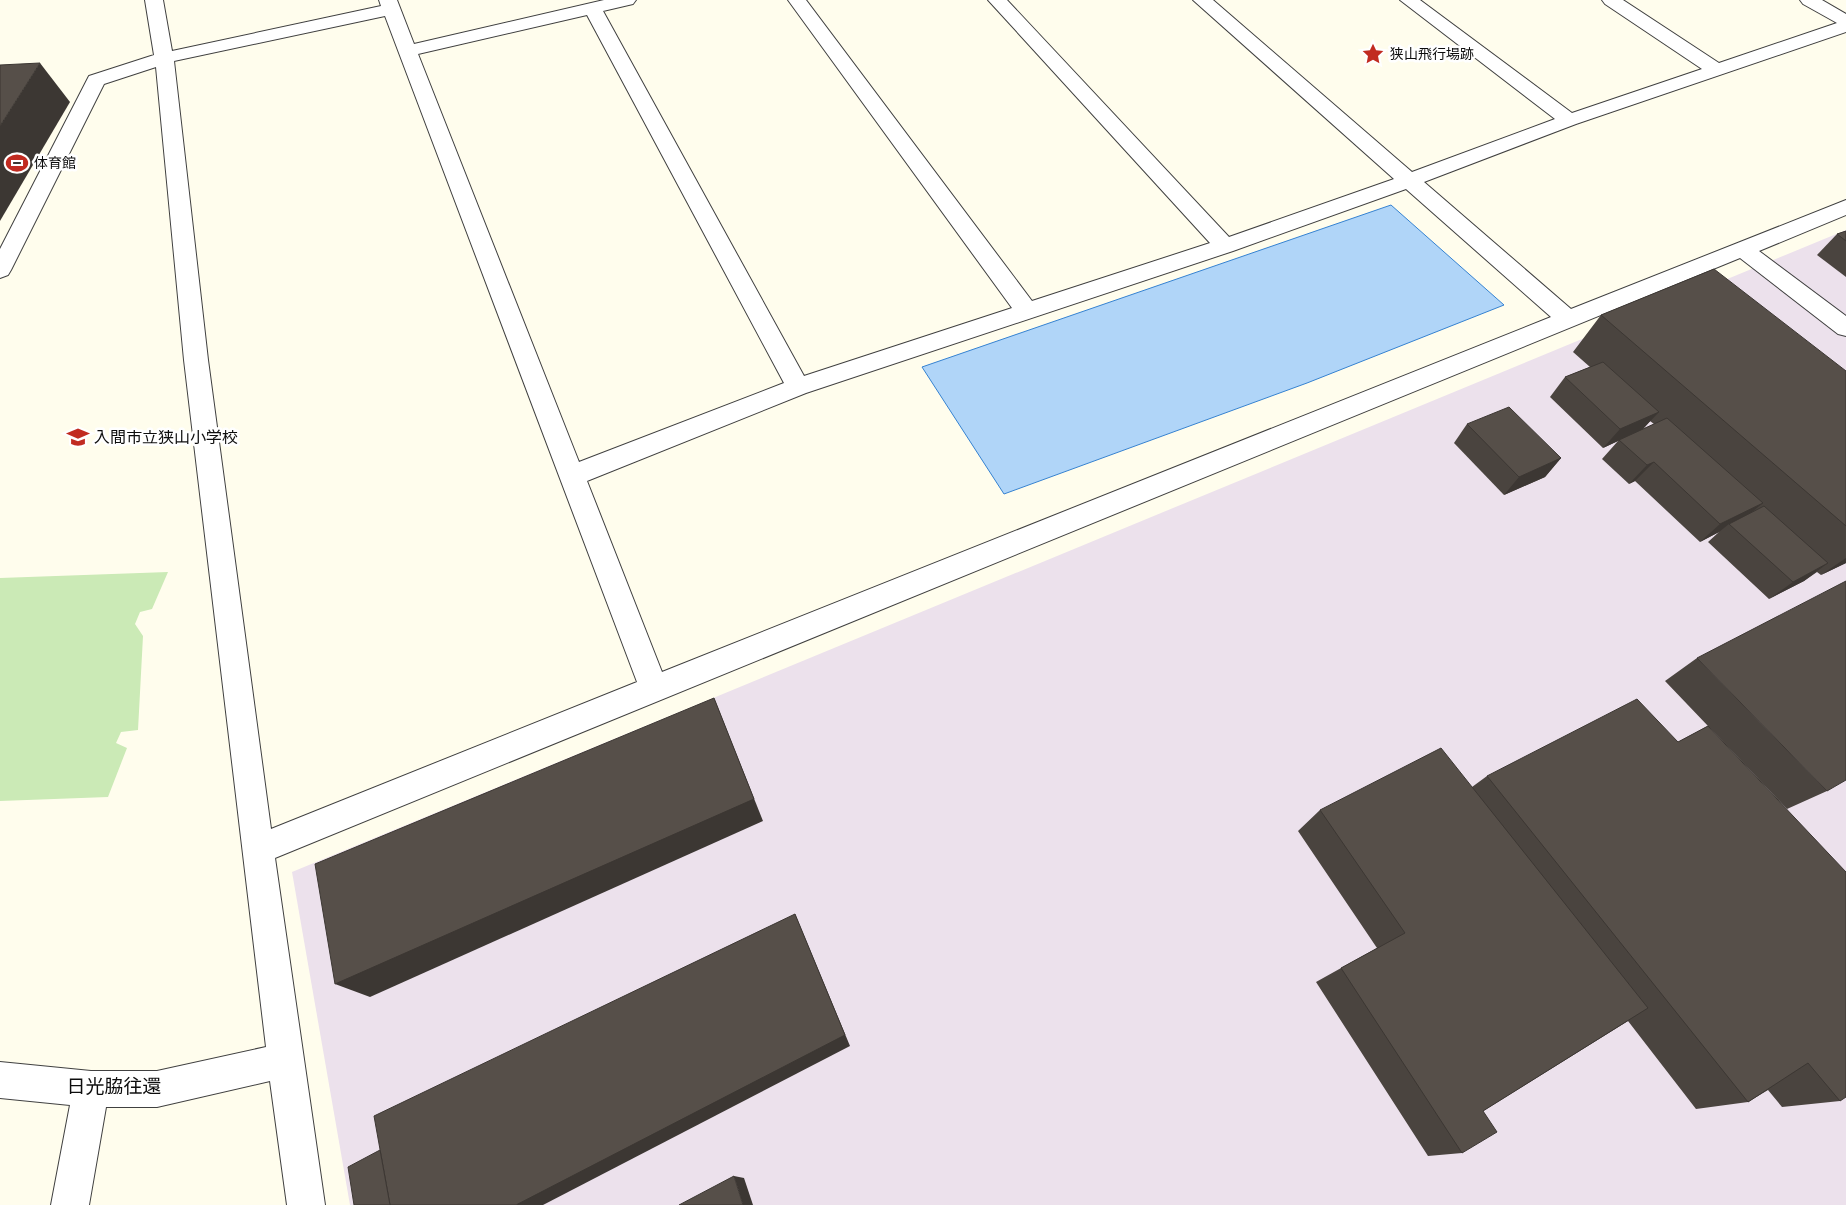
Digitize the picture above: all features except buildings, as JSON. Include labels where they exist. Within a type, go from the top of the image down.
[{"type":"street","points":[[154,0],[164,58],[196,360],[285,1060],[306,1205]]},
{"type":"street","points":[[407,51],[626,0]]},
{"type":"street","points":[[797,0],[1027,311]]},
{"type":"street","points":[[996,0],[1225,246]]},
{"type":"street","points":[[1202,0],[1569,320]]},
{"type":"street","points":[[1409,0],[1569,120]]},
{"type":"street","points":[[1611,0],[1717,70]]},
{"type":"street","points":[[1809,0],[1846,21]]},
{"type":"street","points":[[0,270],[96,80],[164,58],[390,4],[654,688]]},
{"type":"street","points":[[592,8],[798,387]]},
{"type":"street","points":[[572,476],[798,387],[1225,246],[1408,181],[1569,120],[1846,26]]},
{"type":"street","points":[[259,849],[1846,207]]},
{"type":"street","points":[[1742,249],[1846,328]]},
{"type":"street","name":"日光脇往還","points":[[0,1080],[91,1089],[157,1089],[285,1060]]},
{"type":"street","points":[[70,1205],[91,1089]]},
{"type":"shaded area","points":[[1846,230],[1846,1205],[350,1205],[292,872]]},
{"type":"green space","points":[[168,572],[152,609],[140,612],[135,624],[143,636],[138,730],[121,732],[116,743],[127,748],[108,797],[0,801],[0,578]]},
{"type":"water","points":[[1391,205],[1504,305],[1307,383],[1004,494],[922,367]]},
{"type":"place","name":"狭山飛行場跡","points":[[1373,54]]},
{"type":"place","name":"体育館","points":[[17,163]]},
{"type":"place","name":"入間市立狭山小学校","points":[[78,437]]}]
